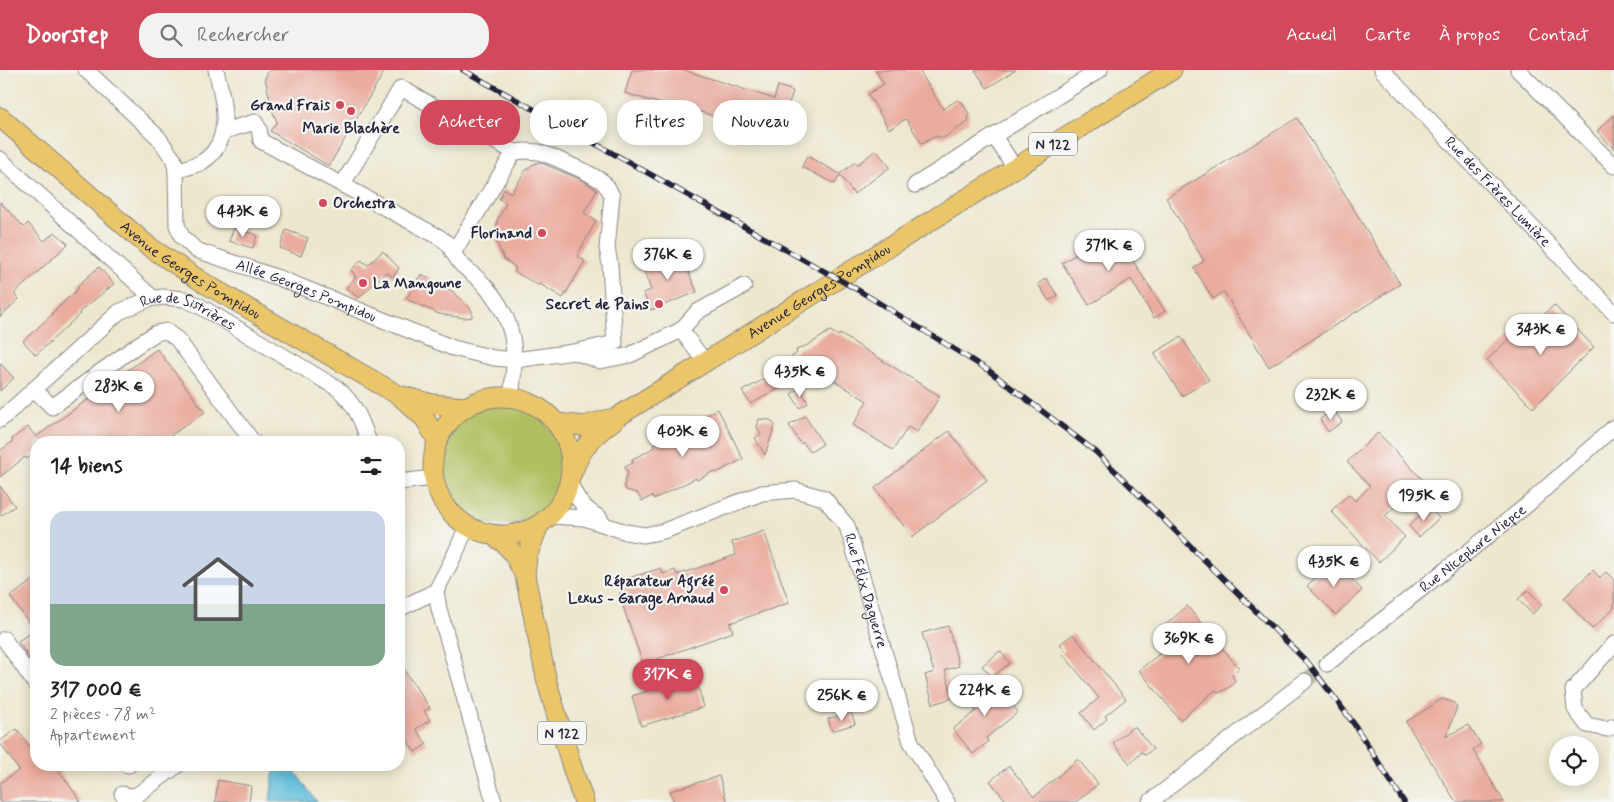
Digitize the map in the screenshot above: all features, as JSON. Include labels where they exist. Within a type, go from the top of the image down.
[{"type":"main road","name":"Avenue Georges Pompidou","points":[[571,478],[577,459],[587,443],[622,414],[1172,70]]},
{"type":"main road","name":"Avenue Georges Pompidou","points":[[0,117],[148,246],[204,283],[400,396]]},
{"type":"main road","points":[[400,396],[432,404],[465,406]]},
{"type":"main road","points":[[400,396],[425,419],[437,440]]},
{"type":"main road","points":[[495,396],[511,396],[529,401],[544,410],[557,423],[569,446],[571,478],[564,498],[545,520],[516,534],[491,534],[467,526],[451,513],[440,497],[433,478],[432,459],[437,440],[448,421],[465,406],[495,396]]},
{"type":"main road","name":"Avenue Georges Pompidou","points":[[557,423],[584,426],[622,414]]},
{"type":"main road","name":"N 122","points":[[525,576],[527,556],[545,520]]},
{"type":"main road","name":"N 122","points":[[491,534],[504,543],[513,553],[525,576],[547,682],[584,802]]},
{"type":"street","name":"Allée Georges Pompidou","points":[[86,70],[158,137],[174,160],[177,226],[182,237],[196,250],[278,278],[453,348],[494,358],[515,360],[574,352],[615,343],[610,264],[607,248],[612,196],[608,188],[602,182],[568,162],[539,152],[514,152]]},
{"type":"street","points":[[176,171],[200,163],[216,151],[224,131],[222,94],[216,70]]},
{"type":"street","points":[[915,185],[1100,70]]},
{"type":"street","name":"Rue des Frères Lumière","points":[[1382,70],[1614,313]]},
{"type":"street","points":[[1518,70],[1614,166]]},
{"type":"street","points":[[342,185],[401,88],[514,152],[453,253]]},
{"type":"street","points":[[224,131],[255,122],[259,129],[261,141],[439,237],[448,244],[459,262],[487,288],[500,306],[510,325],[515,349],[511,396]]},
{"type":"street","points":[[994,136],[1015,168]]},
{"type":"street","points":[[0,158],[153,298]]},
{"type":"street","points":[[574,352],[600,361],[630,355],[682,330],[696,312],[744,286]]},
{"type":"street","name":"Rue de Sistrières","points":[[0,420],[119,312],[153,298],[163,297],[184,298],[198,305],[338,388],[349,399],[359,415],[367,436]]},
{"type":"street","points":[[682,330],[705,362]]},
{"type":"street","points":[[34,389],[52,407],[139,344],[156,333],[166,331],[177,339],[249,436]]},
{"type":"street","name":"Rue Nicephore Niepce","points":[[1327,664],[1526,505],[1614,427]]},
{"type":"street","points":[[405,481],[433,478]]},
{"type":"street","name":"Rue Félix Daguerre","points":[[571,478],[576,497],[584,508],[618,530]]},
{"type":"street","name":"Rue Félix Daguerre","points":[[545,520],[584,518],[634,534],[652,534],[762,493],[795,490],[824,498],[847,526],[911,742],[948,802]]},
{"type":"street","points":[[405,606],[436,590],[467,526]]},
{"type":"street","points":[[436,590],[494,802]]},
{"type":"street","points":[[4,640],[30,677]]},
{"type":"street","points":[[1614,644],[1573,690],[1575,709],[1587,725],[1607,728],[1614,726]]},
{"type":"street","points":[[1150,802],[1305,680]]},
{"type":"street","points":[[122,794],[137,795],[170,771]]},
{"type":"green space","points":[[502,405],[514,406],[525,410],[535,415],[544,423],[552,432],[557,442],[561,453],[561,477],[557,488],[552,498],[544,507],[535,515],[525,520],[514,524],[502,525],[490,524],[479,520],[469,515],[460,507],[452,498],[447,488],[443,477],[442,465],[443,453],[447,442],[452,432],[460,423],[469,415],[479,410],[490,406]]},
{"type":"water","points":[[275,771],[294,771],[317,802],[270,802]]},
{"type":"building","points":[[269,70],[385,70],[329,166],[270,131],[277,122],[272,110],[265,78]]},
{"type":"building","points":[[632,70],[684,70],[774,99],[778,86],[793,91],[790,100],[713,100],[713,116],[703,113],[703,100],[648,100],[625,93]]},
{"type":"building","points":[[875,70],[919,70],[943,109],[957,100],[962,102],[969,114],[968,122],[943,138],[935,136],[922,144],[906,119],[889,129],[868,94],[884,84]]},
{"type":"building","points":[[975,70],[1016,70],[987,88]]},
{"type":"building","points":[[1614,115],[1614,149],[1597,131]]},
{"type":"building","points":[[1297,118],[1400,284],[1269,367],[1224,292],[1213,299],[1194,268],[1204,261],[1166,198]]},
{"type":"building","points":[[876,150],[890,167],[854,194],[840,175],[835,184],[802,167],[807,156],[840,174],[855,162],[857,165]]},
{"type":"building","name":"Florinand","points":[[539,162],[582,180],[597,190],[584,213],[596,221],[577,256],[585,261],[563,298],[515,272],[515,267],[504,259],[496,241],[497,221],[506,203],[499,199],[504,189],[511,193],[526,170]]},
{"type":"building","points":[[0,202],[24,227],[28,223],[44,241],[55,232],[68,244],[14,294],[19,299],[0,317]]},
{"type":"building","points":[[234,228],[257,235],[253,248],[229,241]]},
{"type":"building","points":[[286,230],[308,238],[301,256],[280,248]]},
{"type":"building","points":[[1114,231],[1165,311],[1154,318],[1131,279],[1089,305],[1062,263]]},
{"type":"building","points":[[383,251],[399,268],[393,277],[386,272],[359,298],[346,288],[356,277],[351,270],[361,260],[368,265]]},
{"type":"building","points":[[680,252],[697,292],[651,310],[643,293],[651,290],[643,268]]},
{"type":"building","points":[[99,267],[114,284],[79,312],[80,314],[36,355],[23,341],[79,288],[77,286]]},
{"type":"building","points":[[421,274],[452,291],[469,307],[472,311],[472,317],[464,318],[439,314],[406,299]]},
{"type":"building","points":[[1046,278],[1058,296],[1049,301],[1038,284]]},
{"type":"building","points":[[1554,305],[1594,347],[1533,408],[1487,360],[1518,330],[1523,335]]},
{"type":"building","points":[[830,331],[839,336],[840,334],[940,396],[917,432],[908,427],[893,450],[853,425],[867,401],[811,366],[801,373],[790,358],[797,353],[796,350],[810,344]]},
{"type":"building","points":[[1181,337],[1209,380],[1182,396],[1154,353]]},
{"type":"building","points":[[157,349],[205,412],[170,436],[37,436]]},
{"type":"building","points":[[0,363],[14,378],[0,391]]},
{"type":"building","points":[[772,375],[780,388],[751,404],[742,391]]},
{"type":"building","points":[[800,388],[808,403],[800,408],[791,394]]},
{"type":"building","points":[[718,409],[743,459],[716,473],[714,471],[697,480],[696,478],[654,499],[652,496],[642,501],[637,493],[626,490],[624,486],[628,473],[625,467],[633,463],[632,459],[654,447],[653,445],[687,428],[687,425]]},
{"type":"building","points":[[1334,410],[1342,422],[1328,432],[1320,419]]},
{"type":"building","points":[[805,416],[823,444],[810,452],[803,442],[801,444],[789,425]]},
{"type":"building","points":[[759,419],[770,420],[775,425],[765,455],[755,438],[761,434],[757,427]]},
{"type":"building","points":[[28,427],[35,436],[30,436],[30,457],[27,459],[25,457],[0,477],[0,451]]},
{"type":"building","points":[[949,431],[987,480],[912,537],[875,488]]},
{"type":"building","points":[[1378,433],[1423,480],[1385,516],[1405,537],[1379,562],[1331,511],[1349,494],[1355,501],[1370,486],[1347,462]]},
{"type":"building","points":[[0,486],[15,506],[0,516]]},
{"type":"building","points":[[1428,507],[1439,518],[1419,537],[1409,526]]},
{"type":"building","points":[[764,531],[789,603],[730,623],[733,632],[643,664],[619,595],[626,579],[661,568],[663,574],[675,570],[677,575],[736,555],[732,542]]},
{"type":"building","points":[[1333,560],[1362,590],[1336,615],[1307,586]]},
{"type":"building","points":[[1593,570],[1600,578],[1606,572],[1614,580],[1614,608],[1592,629],[1564,598]]},
{"type":"building","points":[[30,582],[30,623],[10,597]]},
{"type":"building","points":[[1528,590],[1542,605],[1532,614],[1518,599]]},
{"type":"building","points":[[1187,606],[1239,668],[1232,675],[1235,681],[1231,686],[1219,693],[1215,690],[1180,720],[1139,670],[1167,648],[1156,633]]},
{"type":"building","points":[[948,626],[959,666],[945,670],[953,698],[933,704],[925,675],[934,672],[922,633]]},
{"type":"building","points":[[30,633],[30,660],[18,641]]},
{"type":"building","points":[[1073,634],[1126,699],[1105,716],[1107,719],[1094,730],[1081,713],[1099,698],[1062,653],[1065,650],[1060,644]]},
{"type":"building","points":[[1000,651],[1010,663],[992,677],[982,666]]},
{"type":"building","points":[[405,672],[430,708],[424,711],[430,720],[416,729],[427,744],[415,752],[405,738]]},
{"type":"building","points":[[695,676],[704,707],[641,726],[632,696]]},
{"type":"building","points":[[994,680],[1018,712],[986,738],[988,742],[973,754],[953,729],[976,711],[969,701]]},
{"type":"building","points":[[1442,699],[1453,702],[1457,707],[1446,737],[1468,725],[1481,744],[1473,750],[1504,802],[1456,802],[1406,722]]},
{"type":"building","points":[[851,712],[855,724],[832,731],[828,719]]},
{"type":"building","points":[[1134,726],[1153,749],[1145,755],[1142,752],[1130,764],[1113,743]]},
{"type":"building","points":[[17,729],[30,747],[30,771],[59,771],[81,802],[0,802],[0,783],[19,770],[0,741]]},
{"type":"building","points":[[1078,759],[1098,784],[1076,802],[1007,802],[990,781],[1009,766],[1034,797]]},
{"type":"building","points":[[719,776],[727,802],[674,802],[670,791]]},
{"type":"building","points":[[218,780],[251,786],[249,802],[215,802]]},
{"type":"tunnel","points":[[1305,681],[1327,664]]},
{"type":"railway","points":[[463,70],[858,290],[988,370],[1096,452],[1309,664],[1354,724],[1404,802]]},
{"type":"place","name":"Grand Frais","points":[[340,105]]},
{"type":"place","name":"Marie Blachère","points":[[351,111]]},
{"type":"place","name":"Orchestra","points":[[323,203]]},
{"type":"place","name":"Florinand","points":[[542,233]]},
{"type":"place","name":"La Mangoune","points":[[363,283]]},
{"type":"place","name":"Secret de Pains","points":[[659,304]]},
{"type":"place","name":"Réparateur Agréé Lexus - Garage Arnaud","points":[[724,590]]}]
